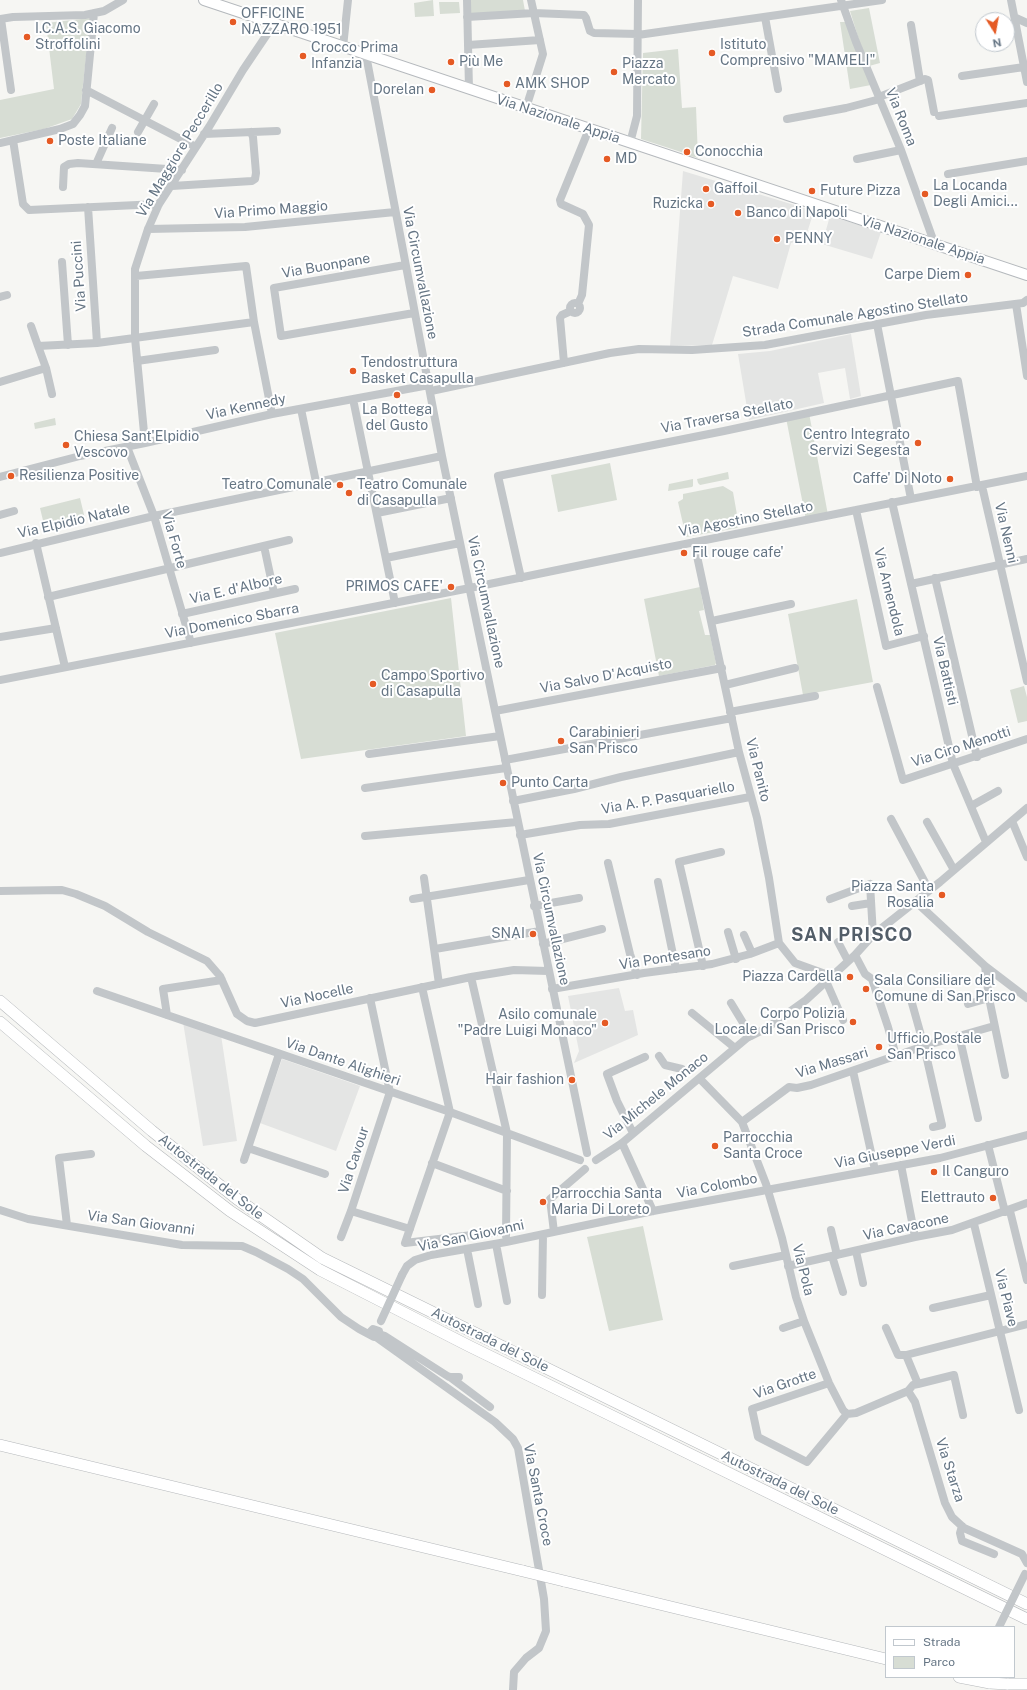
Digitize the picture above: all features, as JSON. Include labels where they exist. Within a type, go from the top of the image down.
[{"type":"highway","name":"Autostrada del Sole","points":[[0,1001],[152,1131],[237,1200],[322,1258],[1027,1604]]},
{"type":"highway","name":"Autostrada del Sole","points":[[0,1022],[146,1146],[230,1211],[320,1270],[469,1346],[1027,1619]]},
{"type":"highway","points":[[0,1445],[885,1659]]},
{"type":"highway","points":[[966,1678],[1000,1683],[1027,1684]]},
{"type":"main road","name":"Via Nazionale Appia","points":[[204,0],[1027,275]]},
{"type":"street","points":[[11,90],[0,19],[13,17],[85,15],[104,11],[123,0]]},
{"type":"street","points":[[343,47],[348,0]]},
{"type":"street","points":[[467,0],[469,89]]},
{"type":"street","points":[[526,108],[542,54],[531,0]]},
{"type":"street","points":[[630,143],[637,116],[638,0]]},
{"type":"street","points":[[467,17],[534,12],[585,15],[590,31],[594,33],[638,34],[765,17],[842,3],[882,0]]},
{"type":"street","points":[[1012,0],[1027,82]]},
{"type":"street","name":"Via Roma","points":[[842,3],[856,42],[901,150],[936,245]]},
{"type":"street","points":[[0,143],[45,134],[73,124],[85,106],[94,13]]},
{"type":"street","points":[[765,17],[778,89]]},
{"type":"street","points":[[1016,18],[1027,23]]},
{"type":"street","name":"Via Maggiore Peccerillo","points":[[145,443],[135,338],[135,269],[148,228],[160,204],[243,70],[274,24]]},
{"type":"street","points":[[911,26],[920,81]]},
{"type":"street","points":[[468,45],[540,40]]},
{"type":"street","name":"Via Circumvallazione","points":[[366,55],[442,456],[534,906],[587,1153]]},
{"type":"street","points":[[962,76],[1024,66]]},
{"type":"street","points":[[787,119],[846,108],[880,98],[925,79],[928,80],[937,114],[1027,103]]},
{"type":"street","points":[[86,90],[196,147]]},
{"type":"street","points":[[138,132],[154,104]]},
{"type":"street","points":[[96,164],[112,128]]},
{"type":"street","points":[[564,363],[560,318],[562,315],[571,311],[578,312],[578,304],[582,295],[589,225],[582,214],[561,204],[560,200],[588,129]]},
{"type":"street","points":[[204,134],[277,131]]},
{"type":"street","points":[[172,186],[252,181],[256,173],[253,137],[251,132]]},
{"type":"street","points":[[13,140],[23,204],[30,210],[160,204]]},
{"type":"street","points":[[856,159],[901,150]]},
{"type":"street","points":[[948,174],[1027,160]]},
{"type":"street","points":[[63,187],[64,167],[69,164],[78,163],[182,170]]},
{"type":"street","name":"Via Puccini","points":[[88,207],[97,343]]},
{"type":"street","name":"Via Primo Maggio","points":[[148,228],[245,227],[395,212]]},
{"type":"street","points":[[62,262],[68,345]]},
{"type":"street","points":[[136,276],[246,266],[254,322],[272,414]]},
{"type":"street","name":"Via Buonpane","points":[[405,266],[274,288],[281,336],[414,313]]},
{"type":"street","points":[[1022,303],[1027,376]]},
{"type":"street","name":"Strada Comunale Agostino Stellato","points":[[430,388],[610,353],[639,349],[692,350],[765,346],[926,315],[1022,303]]},
{"type":"street","points":[[38,346],[97,343],[254,322]]},
{"type":"street","points":[[877,324],[911,499]]},
{"type":"street","points":[[31,326],[46,368],[52,394]]},
{"type":"street","points":[[137,361],[215,350]]},
{"type":"street","points":[[0,382],[46,368]]},
{"type":"street","name":"Via Traversa Stellato","points":[[521,578],[498,476],[958,381],[979,486]]},
{"type":"street","name":"Via Kennedy","points":[[0,477],[80,456],[127,447],[272,414],[353,399],[430,388]]},
{"type":"street","points":[[353,399],[395,603]]},
{"type":"street","points":[[301,409],[316,482]]},
{"type":"street","name":"Via Forte","points":[[127,447],[154,516],[191,643]]},
{"type":"street","name":"Via Elpidio Natale","points":[[0,553],[36,543],[154,516],[442,456]]},
{"type":"street","name":"Via Agostino Stellato","points":[[470,588],[1027,476]]},
{"type":"street","name":"Via Nenni","points":[[979,486],[1000,565],[1027,681]]},
{"type":"street","points":[[377,513],[451,498]]},
{"type":"street","name":"Via Battisti","points":[[892,502],[924,636],[952,764],[986,842]]},
{"type":"street","name":"Via Amendola","points":[[856,510],[886,646],[924,636]]},
{"type":"street","points":[[0,515],[14,511]]},
{"type":"street","points":[[48,597],[289,540]]},
{"type":"street","points":[[386,558],[460,542]]},
{"type":"street","name":"Via Panito","points":[[694,542],[739,752],[756,818],[769,878],[779,943],[795,963],[829,978]]},
{"type":"street","points":[[36,543],[65,667]]},
{"type":"street","points":[[264,546],[274,593]]},
{"type":"street","points":[[911,584],[1027,559]]},
{"type":"street","points":[[935,578],[977,756]]},
{"type":"street","name":"Via Domenico Sbarra","points":[[0,680],[470,588]]},
{"type":"street","name":"Via E. d'Albore","points":[[182,614],[295,589]]},
{"type":"street","points":[[712,621],[791,604]]},
{"type":"street","points":[[0,637],[56,628]]},
{"type":"street","name":"Via Salvo D'Acquisto","points":[[495,710],[722,668]]},
{"type":"street","points":[[725,685],[795,668]]},
{"type":"street","name":"Via Ciro Menotti","points":[[877,687],[903,780],[1027,740]]},
{"type":"street","points":[[365,788],[506,764],[815,696]]},
{"type":"street","points":[[369,754],[500,736]]},
{"type":"street","points":[[513,801],[739,752]]},
{"type":"street","points":[[971,806],[998,791]]},
{"type":"street","name":"Via A. P. Pasquariello","points":[[520,835],[587,825],[609,824],[750,796]]},
{"type":"street","name":"Via Michele Monaco","points":[[596,1160],[622,1143],[700,1079],[735,1048],[751,1036],[767,1028],[806,1000],[855,955],[873,935],[954,870],[1027,808]]},
{"type":"street","points":[[891,819],[929,890]]},
{"type":"street","points":[[1012,821],[1027,857]]},
{"type":"street","points":[[365,836],[517,822]]},
{"type":"street","points":[[927,822],[954,870]]},
{"type":"street","points":[[703,966],[679,862],[721,852]]},
{"type":"street","points":[[608,863],[630,954],[637,975]]},
{"type":"street","points":[[424,878],[439,984]]},
{"type":"street","points":[[413,899],[529,880]]},
{"type":"street","points":[[658,882],[676,969]]},
{"type":"street","points":[[830,899],[870,884],[873,935]]},
{"type":"street","name":"Via Nocelle","points":[[0,891],[34,889],[62,890],[90,899],[105,906],[166,941],[207,960],[217,971],[237,1014],[247,1021],[255,1023],[471,977],[514,970],[548,971]]},
{"type":"street","points":[[534,906],[579,898]]},
{"type":"street","points":[[915,901],[985,966],[1027,998]]},
{"type":"street","points":[[852,906],[872,903]]},
{"type":"street","points":[[543,944],[602,929]]},
{"type":"street","points":[[435,949],[540,931]]},
{"type":"street","points":[[728,932],[736,959]]},
{"type":"street","points":[[744,935],[752,953]]},
{"type":"street","points":[[838,942],[848,960]]},
{"type":"street","name":"Via Pontesano","points":[[552,989],[703,966],[736,959],[779,943]]},
{"type":"street","points":[[855,955],[865,974],[872,980],[896,1056]]},
{"type":"street","points":[[985,966],[994,1026],[1005,1074]]},
{"type":"street","points":[[471,977],[507,1133],[506,1242]]},
{"type":"street","points":[[829,978],[843,1020]]},
{"type":"street","points":[[167,1015],[163,989],[222,980]]},
{"type":"street","points":[[422,987],[450,1112],[410,1230],[404,1243],[506,1231]]},
{"type":"street","name":"Via Dante Alighieri","points":[[97,991],[450,1112],[580,1160]]},
{"type":"street","points":[[910,996],[924,1046],[942,1125],[933,1127]]},
{"type":"street","points":[[370,998],[390,1092]]},
{"type":"street","points":[[968,1004],[989,998]]},
{"type":"street","points":[[731,1003],[751,1036]]},
{"type":"street","points":[[692,1013],[735,1048]]},
{"type":"street","name":"Via Massari","points":[[742,1122],[789,1087],[797,1088],[811,1085],[924,1046],[994,1026]]},
{"type":"street","points":[[959,1035],[978,1118]]},
{"type":"street","points":[[244,1160],[279,1054]]},
{"type":"street","points":[[659,1056],[665,1065],[682,1069],[685,1075]]},
{"type":"street","points":[[633,1133],[617,1101],[607,1074],[645,1057]]},
{"type":"street","points":[[853,1071],[875,1170]]},
{"type":"street","name":"Via Pola","points":[[700,1079],[742,1122],[767,1190],[782,1238],[788,1266],[804,1321],[829,1383],[843,1410],[847,1414]]},
{"type":"street","name":"Via Cavour","points":[[341,1237],[390,1092]]},
{"type":"street","name":"Via Giuseppe Verdi","points":[[767,1190],[940,1158],[1027,1135]]},
{"type":"street","points":[[622,1143],[653,1211]]},
{"type":"street","points":[[988,1145],[1027,1280]]},
{"type":"street","points":[[248,1148],[325,1174]]},
{"type":"street","points":[[67,1225],[59,1158],[91,1154]]},
{"type":"street","points":[[554,1232],[550,1199],[585,1169],[593,1167],[596,1160],[591,1154],[584,1154],[580,1160],[582,1167],[585,1169]]},
{"type":"street","points":[[432,1163],[507,1191]]},
{"type":"street","points":[[901,1165],[915,1237]]},
{"type":"street","name":"Via Colombo","points":[[554,1232],[653,1211],[767,1190]]},
{"type":"street","name":"Via Cavacone","points":[[788,1266],[952,1230],[974,1224],[1027,1203]]},
{"type":"street","name":"Via San Giovanni","points":[[0,1210],[28,1219],[182,1245],[242,1246],[288,1269],[303,1279],[350,1323],[375,1333],[402,1274],[407,1266],[421,1257],[554,1232]]},
{"type":"street","points":[[351,1211],[410,1230]]},
{"type":"street","name":"Via Piave","points":[[974,1224],[1019,1410]]},
{"type":"street","points":[[831,1230],[843,1292]]},
{"type":"street","points":[[542,1295],[543,1234]]},
{"type":"street","points":[[496,1244],[507,1300]]},
{"type":"street","points":[[467,1249],[478,1304]]},
{"type":"street","points":[[856,1251],[864,1283]]},
{"type":"street","points":[[733,1266],[786,1255]]},
{"type":"street","points":[[933,1308],[991,1295]]},
{"type":"street","points":[[783,1328],[804,1321]]},
{"type":"street","points":[[886,1328],[898,1355],[906,1355],[1027,1324]]},
{"type":"street","points":[[375,1333],[385,1336],[449,1377],[490,1407]]},
{"type":"street","name":"Via Santa Croce","points":[[375,1333],[495,1422],[513,1439],[518,1448],[544,1599],[546,1632],[539,1648],[526,1658],[514,1672],[513,1690]]},
{"type":"street","points":[[906,1355],[918,1384]]},
{"type":"street","points":[[847,1414],[856,1413],[908,1391],[913,1385],[954,1375],[963,1415]]},
{"type":"street","points":[[449,1377],[459,1377]]},
{"type":"street","name":"Via Grotte","points":[[829,1383],[752,1409],[758,1437],[807,1462],[847,1414]]},
{"type":"street","name":"Via Starza","points":[[908,1391],[915,1402],[945,1503],[952,1517],[962,1526],[1022,1554],[1026,1568],[1000,1626]]},
{"type":"street","points":[[962,1526],[960,1533],[962,1541],[994,1554]]},
{"type":"shaded area","points":[[683,171],[814,211],[805,239],[791,243],[778,289],[733,276],[712,345],[670,346]]},
{"type":"shaded area","points":[[830,216],[881,232],[872,259],[822,244]]},
{"type":"shaded area","points":[[851,334],[861,396],[850,399],[845,368],[818,373],[824,403],[749,420],[738,354],[770,351]]},
{"type":"shaded area","name":"Asilo comunale \"Padre Luigi Monaco\"","points":[[619,988],[625,1011],[633,1010],[638,1035],[574,1063],[579,1051],[568,996]]},
{"type":"shaded area","points":[[183,1022],[221,1035],[237,1141],[203,1146]]},
{"type":"shaded area","points":[[282,1059],[360,1086],[336,1151],[260,1123]]},
{"type":"green space","points":[[433,0],[434,16],[415,17],[414,3]]},
{"type":"green space","points":[[469,0],[523,0],[525,11],[470,14]]},
{"type":"green space","points":[[439,2],[459,2],[460,13],[440,14]]},
{"type":"green space","points":[[869,8],[880,63],[869,66],[850,11]]},
{"type":"green space","points":[[90,18],[81,104],[72,119],[44,129],[0,138],[0,100],[54,89],[46,23]]},
{"type":"green space","points":[[840,22],[846,22],[871,85],[850,89]]},
{"type":"green space","points":[[678,49],[682,108],[696,107],[698,158],[683,155],[684,153],[641,139],[643,53]]},
{"type":"green space","points":[[809,413],[828,515],[806,520],[786,418]]},
{"type":"green space","points":[[55,418],[56,425],[35,429],[34,423]]},
{"type":"green space","points":[[610,463],[617,500],[558,512],[551,475]]},
{"type":"green space","points":[[728,472],[729,479],[700,485],[698,483],[697,479]]},
{"type":"green space","points":[[693,479],[692,487],[668,491],[669,484]]},
{"type":"green space","points":[[723,486],[733,492],[739,526],[737,528],[686,537],[678,502],[683,499],[683,494]]},
{"type":"green space","points":[[80,498],[86,523],[46,533],[40,508]]},
{"type":"green space","points":[[700,587],[704,610],[699,611],[705,635],[710,635],[716,663],[715,665],[659,676],[644,599]]},
{"type":"green space","name":"Campo Sportivo di Casapulla","points":[[451,598],[466,736],[301,759],[275,633]]},
{"type":"green space","points":[[857,599],[873,682],[803,695],[788,614]]},
{"type":"green space","points":[[1024,686],[1027,697],[1027,721],[1018,723],[1010,690]]},
{"type":"green space","points":[[643,1226],[663,1320],[609,1331],[587,1237]]},
{"type":"place","name":"OFFICINE NAZZARO 1951","points":[[233,22]]},
{"type":"place","name":"I.C.A.S. Giacomo Stroffolini","points":[[27,37]]},
{"type":"place","name":"Istituto Comprensivo \"MAMELI\"","points":[[712,53]]},
{"type":"place","name":"Crocco Prima Infanzia","points":[[303,56]]},
{"type":"place","name":"Più Me","points":[[451,62]]},
{"type":"place","name":"Piazza Mercato","points":[[614,72]]},
{"type":"place","name":"AMK SHOP","points":[[507,84]]},
{"type":"place","name":"Dorelan","points":[[432,90]]},
{"type":"place","name":"Poste Italiane","points":[[50,141]]},
{"type":"place","name":"Conocchia","points":[[687,152]]},
{"type":"place","name":"MD","points":[[607,159]]},
{"type":"place","name":"Gaffoil","points":[[706,189]]},
{"type":"place","name":"Future Pizza","points":[[812,191]]},
{"type":"place","name":"La Locanda Degli Amici...","points":[[925,194]]},
{"type":"place","name":"Ruzicka","points":[[711,204]]},
{"type":"place","name":"Banco di Napoli","points":[[738,213]]},
{"type":"place","name":"PENNY","points":[[777,239]]},
{"type":"place","name":"Carpe Diem","points":[[968,275]]},
{"type":"place","name":"Tendostruttura Basket Casapulla","points":[[353,371]]},
{"type":"place","name":"La Bottega del Gusto","points":[[397,395]]},
{"type":"place","name":"Centro Integrato Servizi Segesta","points":[[918,443]]},
{"type":"place","name":"Chiesa Sant'Elpidio Vescovo","points":[[66,445]]},
{"type":"place","name":"Resilienza Positive","points":[[11,476]]},
{"type":"place","name":"Caffe' Di Noto","points":[[950,479]]},
{"type":"place","name":"Teatro Comunale","points":[[340,485]]},
{"type":"place","name":"Teatro Comunale di Casapulla","points":[[349,493]]},
{"type":"place","name":"Fil rouge cafe'","points":[[684,553]]},
{"type":"place","name":"PRIMOS CAFE'","points":[[451,587]]},
{"type":"place","name":"Campo Sportivo di Casapulla","points":[[373,684]]},
{"type":"place","name":"Carabinieri San Prisco","points":[[561,741]]},
{"type":"place","name":"Punto Carta","points":[[503,783]]},
{"type":"place","name":"Piazza Santa Rosalia","points":[[942,895]]},
{"type":"place","name":"SNAI","points":[[533,934]]},
{"type":"place","name":"Piazza Cardella","points":[[850,977]]},
{"type":"place","name":"Sala Consiliare del Comune di San Prisco","points":[[866,989]]},
{"type":"place","name":"Corpo Polizia Locale di San Prisco","points":[[853,1022]]},
{"type":"place","name":"Asilo comunale \"Padre Luigi Monaco\"","points":[[605,1023]]},
{"type":"place","name":"Ufficio Postale San Prisco","points":[[879,1047]]},
{"type":"place","name":"Hair fashion","points":[[572,1080]]},
{"type":"place","name":"Parrocchia Santa Croce","points":[[715,1146]]},
{"type":"place","name":"Il Canguro","points":[[934,1172]]},
{"type":"place","name":"Elettrauto","points":[[993,1198]]},
{"type":"place","name":"Parrocchia Santa Maria Di Loreto","points":[[543,1202]]},
{"type":"district","name":"SAN PRISCO","points":[[852,935]]}]
